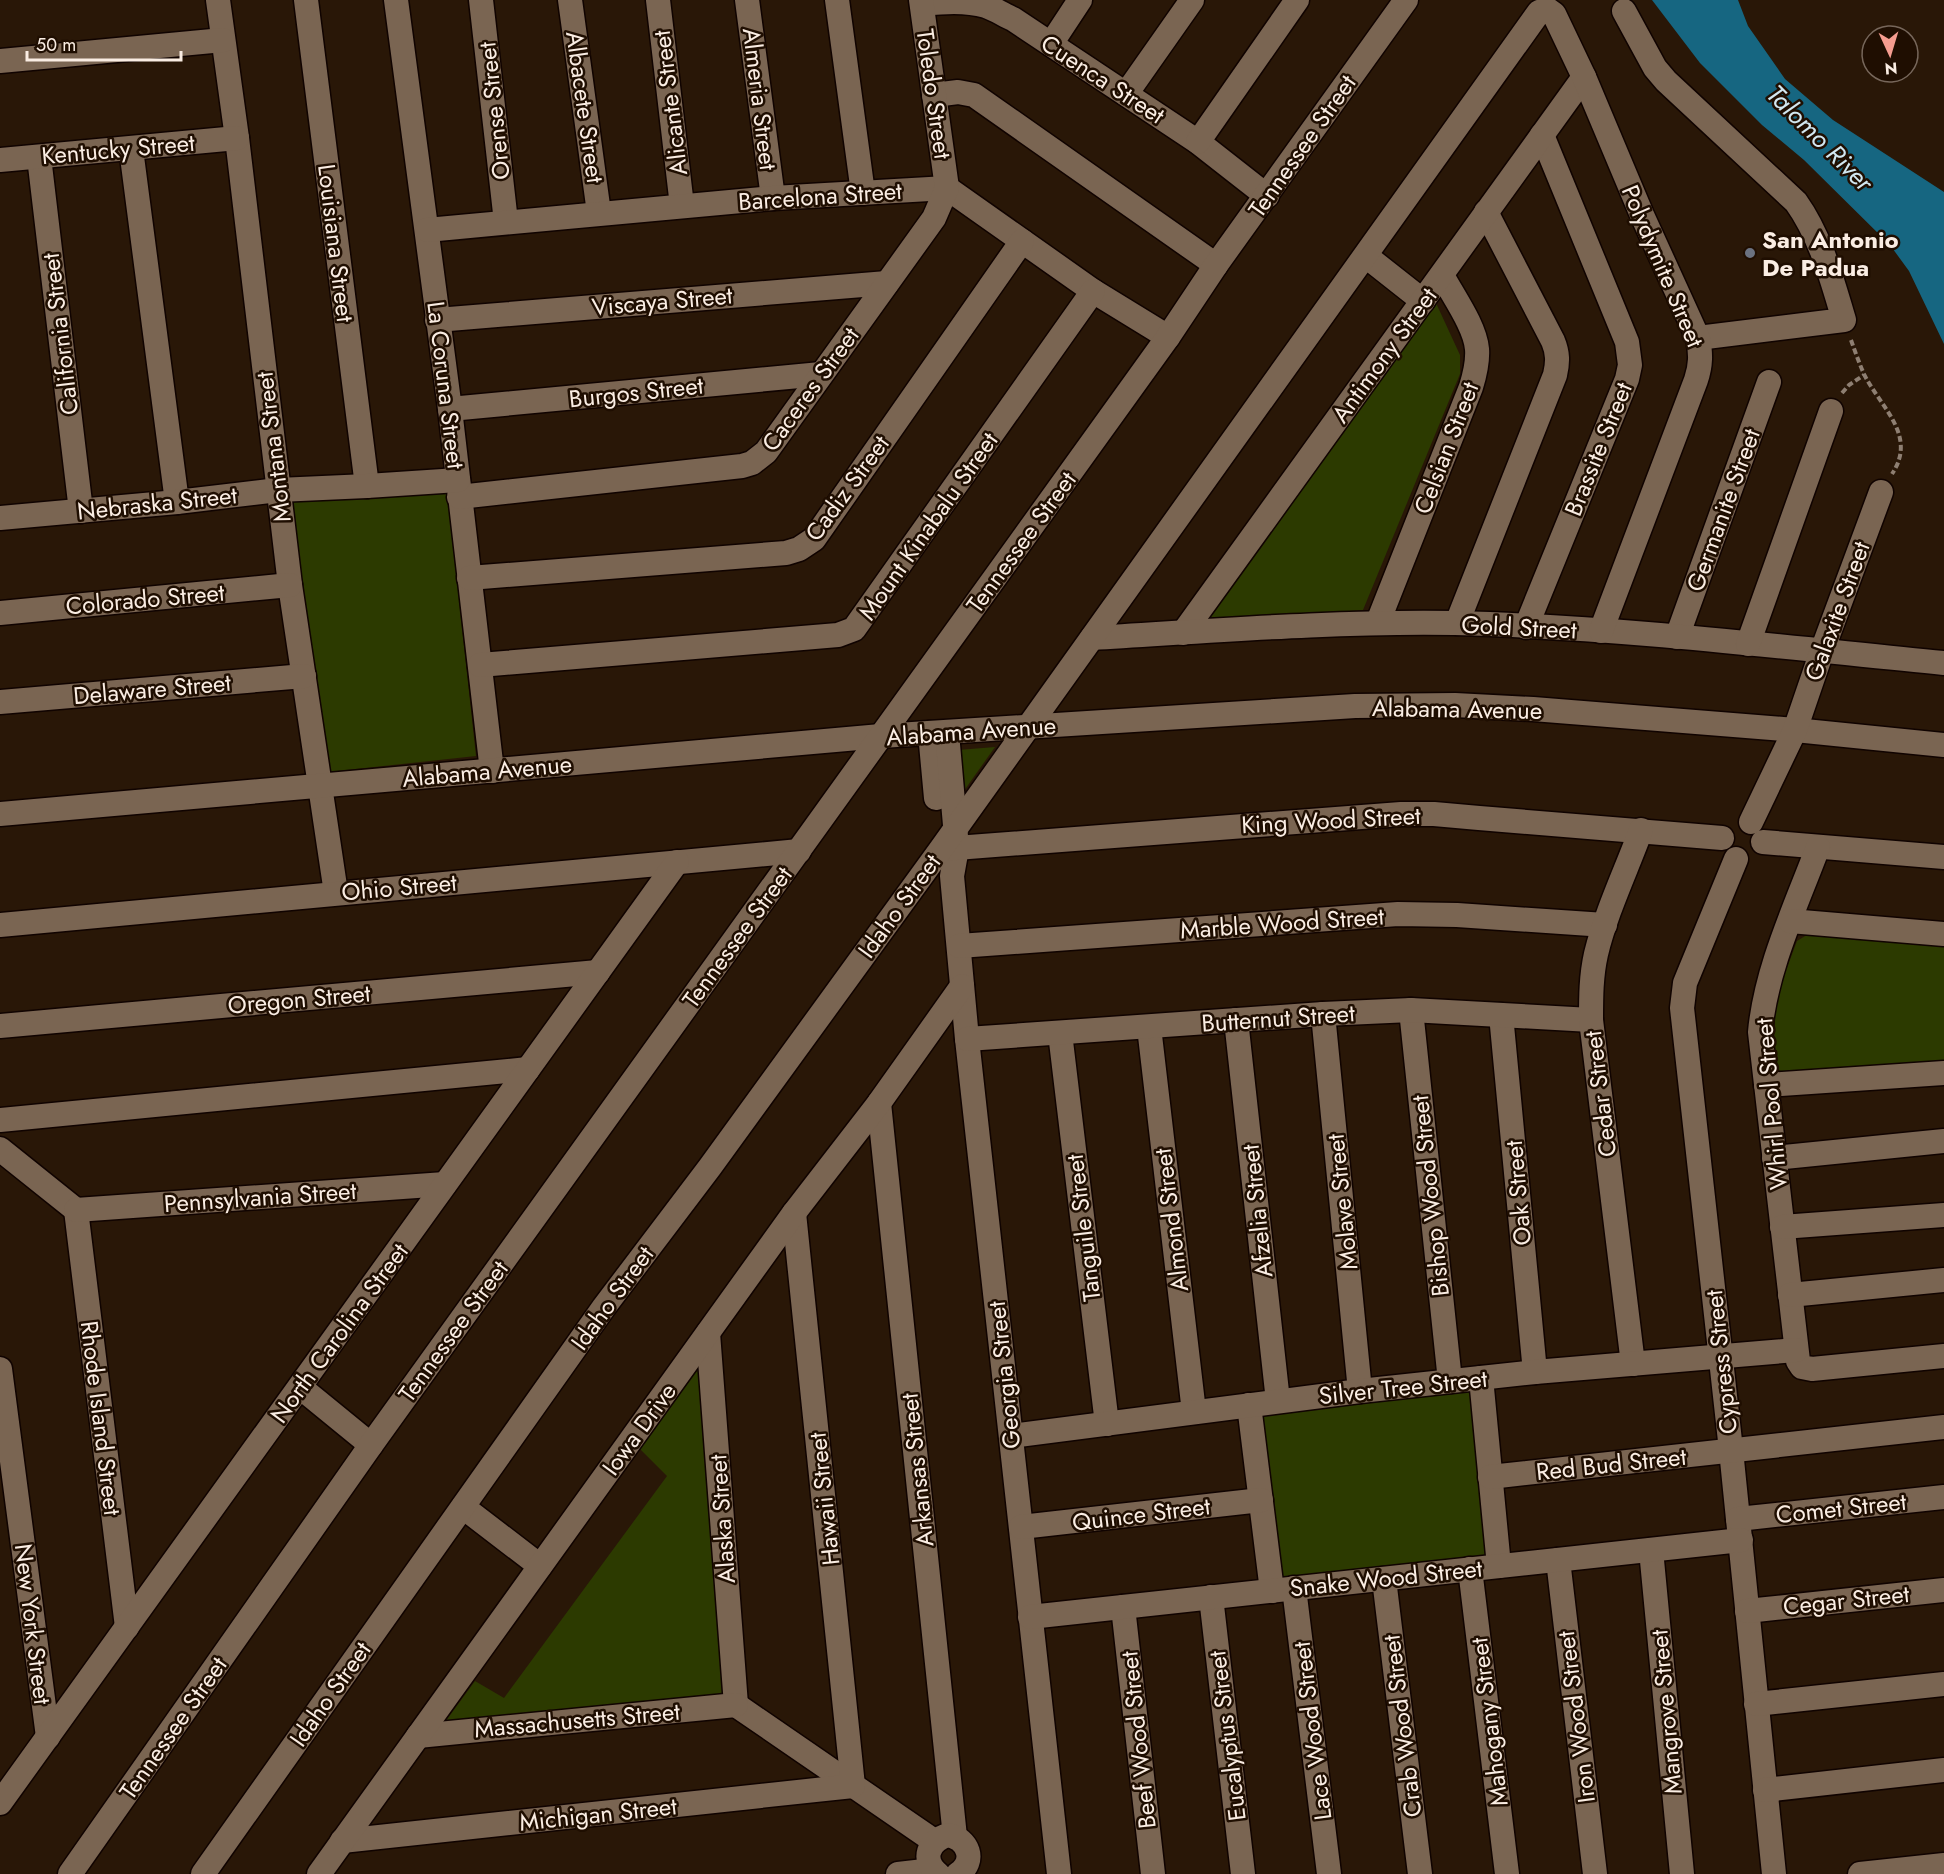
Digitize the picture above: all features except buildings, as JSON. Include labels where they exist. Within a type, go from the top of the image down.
[{"type":"street","name":"Montana Street","points":[[218,0],[237,138],[290,585],[336,893]]},
{"type":"street","name":"Louisiana Street","points":[[306,0],[367,486]]},
{"type":"street","name":"La Coruna Street","points":[[396,0],[428,230],[492,771]]},
{"type":"street","name":"Orense Street","points":[[481,0],[506,222]]},
{"type":"street","name":"Albacete Street","points":[[570,0],[599,213]]},
{"type":"street","name":"Alicante Street","points":[[658,0],[682,206]]},
{"type":"street","name":"Almeria Street","points":[[747,0],[773,198]]},
{"type":"street","points":[[837,0],[863,193]]},
{"type":"street","points":[[1051,44],[1080,0]]},
{"type":"street","points":[[1126,94],[1192,0]]},
{"type":"street","points":[[1198,142],[1297,0]]},
{"type":"street","name":"Tennessee Street","points":[[70,1874],[371,1445],[1168,337],[1406,0]]},
{"type":"street","name":"Cuenca Street","points":[[922,2],[966,2],[1011,9],[1051,44],[1198,142],[1267,196]]},
{"type":"street","name":"Toledo Street","points":[[922,2],[947,188]]},
{"type":"street","name":"Polydymite Street","points":[[1547,9],[1554,14],[1584,77],[1642,215],[1698,338],[1701,364],[1601,631]]},
{"type":"street","name":"Idaho Street","points":[[202,1874],[604,1307],[951,842],[1028,727],[1539,12],[1547,9]]},
{"type":"street","points":[[1624,11],[1655,68],[1666,81],[1803,211],[1826,262],[1844,320],[1698,338]]},
{"type":"street","points":[[0,61],[223,40]]},
{"type":"street","name":"Antimony Street","points":[[1183,633],[1584,77]]},
{"type":"street","points":[[934,95],[958,92],[974,95],[1216,266]]},
{"type":"street","name":"Brassite Street","points":[[1526,627],[1627,379],[1630,365],[1627,342],[1542,135]]},
{"type":"street","name":"Kentucky Street","points":[[0,160],[237,138]]},
{"type":"street","points":[[131,149],[177,502]]},
{"type":"street","name":"California Street","points":[[39,157],[81,511]]},
{"type":"street","points":[[947,188],[1093,291],[1168,337]]},
{"type":"street","name":"Barcelona Street","points":[[428,230],[773,198],[947,188]]},
{"type":"street","name":"Caceres Street","points":[[458,488],[742,466],[752,463],[766,452],[934,218],[947,188]]},
{"type":"street","points":[[1457,623],[1556,375],[1558,362],[1553,341],[1486,212]]},
{"type":"street","name":"Cadiz Street","points":[[469,578],[786,553],[806,545],[814,539],[1022,241]]},
{"type":"street","points":[[1366,256],[1423,301]]},
{"type":"street","name":"Celsian Street","points":[[1378,622],[1476,370],[1477,346],[1442,275]]},
{"type":"street","name":"Viscaya Street","points":[[438,320],[887,283]]},
{"type":"street","name":"Mount Kinabalu Street","points":[[480,666],[838,635],[854,629],[1093,291]]},
{"type":"street","name":"Burgos Street","points":[[450,410],[822,374]]},
{"type":"street","name":"Germanite Street","points":[[1677,637],[1769,382]]},
{"type":"street","points":[[1748,644],[1831,411]]},
{"type":"street","name":"Nebraska Street","points":[[0,518],[177,502],[278,490],[367,486],[458,488]]},
{"type":"street","name":"Galaxite Street","points":[[1795,730],[1881,492]]},
{"type":"street","name":"Colorado Street","points":[[0,613],[290,585]]},
{"type":"street","name":"Gold Street","points":[[1092,638],[1378,622],[1457,623],[1677,637],[1944,663]]},
{"type":"street","name":"Delaware Street","points":[[0,702],[304,676]]},
{"type":"street","name":"Alabama Avenue","points":[[0,814],[881,736],[1405,705],[1533,709],[1795,730],[1944,745]]},
{"type":"street","points":[[1795,730],[1757,832],[1755,855],[1746,860],[1736,859],[1727,853],[1722,838],[1725,829],[1732,822],[1742,820],[1757,832],[1818,847],[1944,857]]},
{"type":"street","name":"Georgia Street","points":[[938,733],[951,842],[967,1039],[1059,1874]]},
{"type":"street","name":"King Wood Street","points":[[951,842],[1401,814],[1434,814],[1722,838]]},
{"type":"street","name":"Cedar Street","points":[[1633,1364],[1591,1020],[1596,955],[1641,830]]},
{"type":"street","name":"Whirl Pool Street","points":[[1800,1359],[1790,1295],[1760,1032],[1769,978],[1818,847]]},
{"type":"street","name":"Ohio Street","points":[[0,925],[799,851]]},
{"type":"street","name":"Cypress Street","points":[[1736,859],[1684,983],[1682,1008],[1731,1450],[1774,1874]]},
{"type":"street","name":"North Carolina Street","points":[[0,1803],[677,862]]},
{"type":"street","name":"Marble Wood Street","points":[[959,946],[1398,914],[1457,915],[1605,925]]},
{"type":"street","points":[[1790,921],[1944,934]]},
{"type":"street","name":"Oregon Street","points":[[0,1026],[598,972]]},
{"type":"street","name":"Iowa Drive","points":[[319,1874],[794,1213],[879,1103],[962,986]]},
{"type":"street","name":"Butternut Street","points":[[967,1039],[1411,1010],[1591,1020]]},
{"type":"street","name":"Bishop Wood Street","points":[[1411,1010],[1450,1381]]},
{"type":"street","name":"Molave Street","points":[[1323,1014],[1360,1391]]},
{"type":"street","name":"Oak Street","points":[[1501,1015],[1535,1372]]},
{"type":"street","name":"Afzelia Street","points":[[1236,1020],[1278,1401]]},
{"type":"street","name":"Almond Street","points":[[1149,1027],[1194,1412]]},
{"type":"street","name":"Tanguile Street","points":[[1060,1033],[1107,1424]]},
{"type":"street","points":[[0,1120],[528,1069]]},
{"type":"street","points":[[1766,1085],[1944,1073]]},
{"type":"street","name":"Arkansas Street","points":[[879,1103],[945,1839]]},
{"type":"street","points":[[1774,1158],[1944,1141]]},
{"type":"street","points":[[0,1149],[75,1210]]},
{"type":"street","name":"Pennsylvania Street","points":[[75,1210],[446,1184]]},
{"type":"street","name":"Rhode Island Street","points":[[75,1210],[127,1627]]},
{"type":"street","name":"Hawaii Street","points":[[794,1213],[853,1786]]},
{"type":"street","points":[[1782,1227],[1944,1215]]},
{"type":"street","points":[[1790,1295],[1944,1280]]},
{"type":"street","name":"Alaska Street","points":[[708,1333],[736,1705]]},
{"type":"street","name":"Silver Tree Street","points":[[1011,1436],[1360,1391],[1535,1372],[1721,1356],[1800,1359],[1812,1369],[1944,1356]]},
{"type":"street","name":"New York Street","points":[[0,1369],[48,1737]]},
{"type":"street","points":[[1481,1378],[1498,1566]]},
{"type":"street","points":[[300,1387],[371,1445]]},
{"type":"street","name":"Lace Wood Street","points":[[1249,1405],[1261,1500],[1283,1589],[1329,1874]]},
{"type":"street","points":[[1731,1450],[1944,1427]]},
{"type":"street","name":"Red Bud Street","points":[[1490,1477],[1731,1450]]},
{"type":"street","name":"Comet Street","points":[[1739,1530],[1944,1497]]},
{"type":"street","name":"Quince Street","points":[[1021,1527],[1261,1500]]},
{"type":"street","points":[[463,1508],[540,1566]]},
{"type":"street","name":"Snake Wood Street","points":[[1030,1617],[1651,1550],[1739,1530]]},
{"type":"street","name":"Mangrove Street","points":[[1651,1550],[1682,1874]]},
{"type":"street","name":"Iron Wood Street","points":[[1558,1560],[1595,1874]]},
{"type":"street","name":"Mahogany Street","points":[[1470,1569],[1507,1874]]},
{"type":"street","name":"Crab Wood Street","points":[[1384,1579],[1420,1874]]},
{"type":"street","name":"Cegar Street","points":[[1747,1611],[1944,1590]]},
{"type":"street","name":"Eucalyptus Street","points":[[1211,1597],[1243,1874]]},
{"type":"street","name":"Beef Wood Street","points":[[1123,1607],[1153,1874]]},
{"type":"street","points":[[1756,1704],[1944,1684]]},
{"type":"street","points":[[736,1705],[853,1786],[945,1839],[964,1844],[969,1855],[967,1871]]},
{"type":"street","name":"Massachusetts Street","points":[[418,1736],[736,1705]]},
{"type":"street","points":[[1765,1790],[1944,1770]]},
{"type":"street","name":"Michigan Street","points":[[342,1841],[853,1786]]},
{"type":"street","points":[[936,1872],[930,1865],[928,1852],[945,1839]]},
{"type":"street","points":[[1860,1874],[1944,1865]]},
{"type":"street","points":[[898,1874],[936,1872]]},
{"type":"path","points":[[1844,320],[1864,375],[1892,419],[1902,446],[1901,457],[1881,492]]},
{"type":"path","points":[[1831,411],[1849,385],[1864,375]]},
{"type":"green space","points":[[1436,303],[1460,355],[1460,374],[1363,610],[1204,622]]},
{"type":"green space","points":[[447,490],[476,756],[328,772],[283,501]]},
{"type":"green space","points":[[995,747],[961,795],[958,750]]},
{"type":"green space","points":[[1810,933],[1944,944],[1944,1064],[1790,1075],[1779,1070],[1774,1054],[1775,1013],[1782,981],[1797,941]]},
{"type":"green space","points":[[701,1362],[725,1695],[445,1722],[475,1681],[504,1698],[667,1476],[640,1449]]},
{"type":"green space","points":[[1471,1388],[1492,1558],[1280,1582],[1261,1414]]},
{"type":"water","name":"Talomo River","points":[[1652,0],[1738,0],[1748,26],[1785,79],[1833,120],[1944,192],[1944,344],[1909,271],[1890,245],[1804,160],[1762,125],[1700,63]]},
{"type":"place","name":"San Antonio De Padua","points":[[1750,253]]}]
